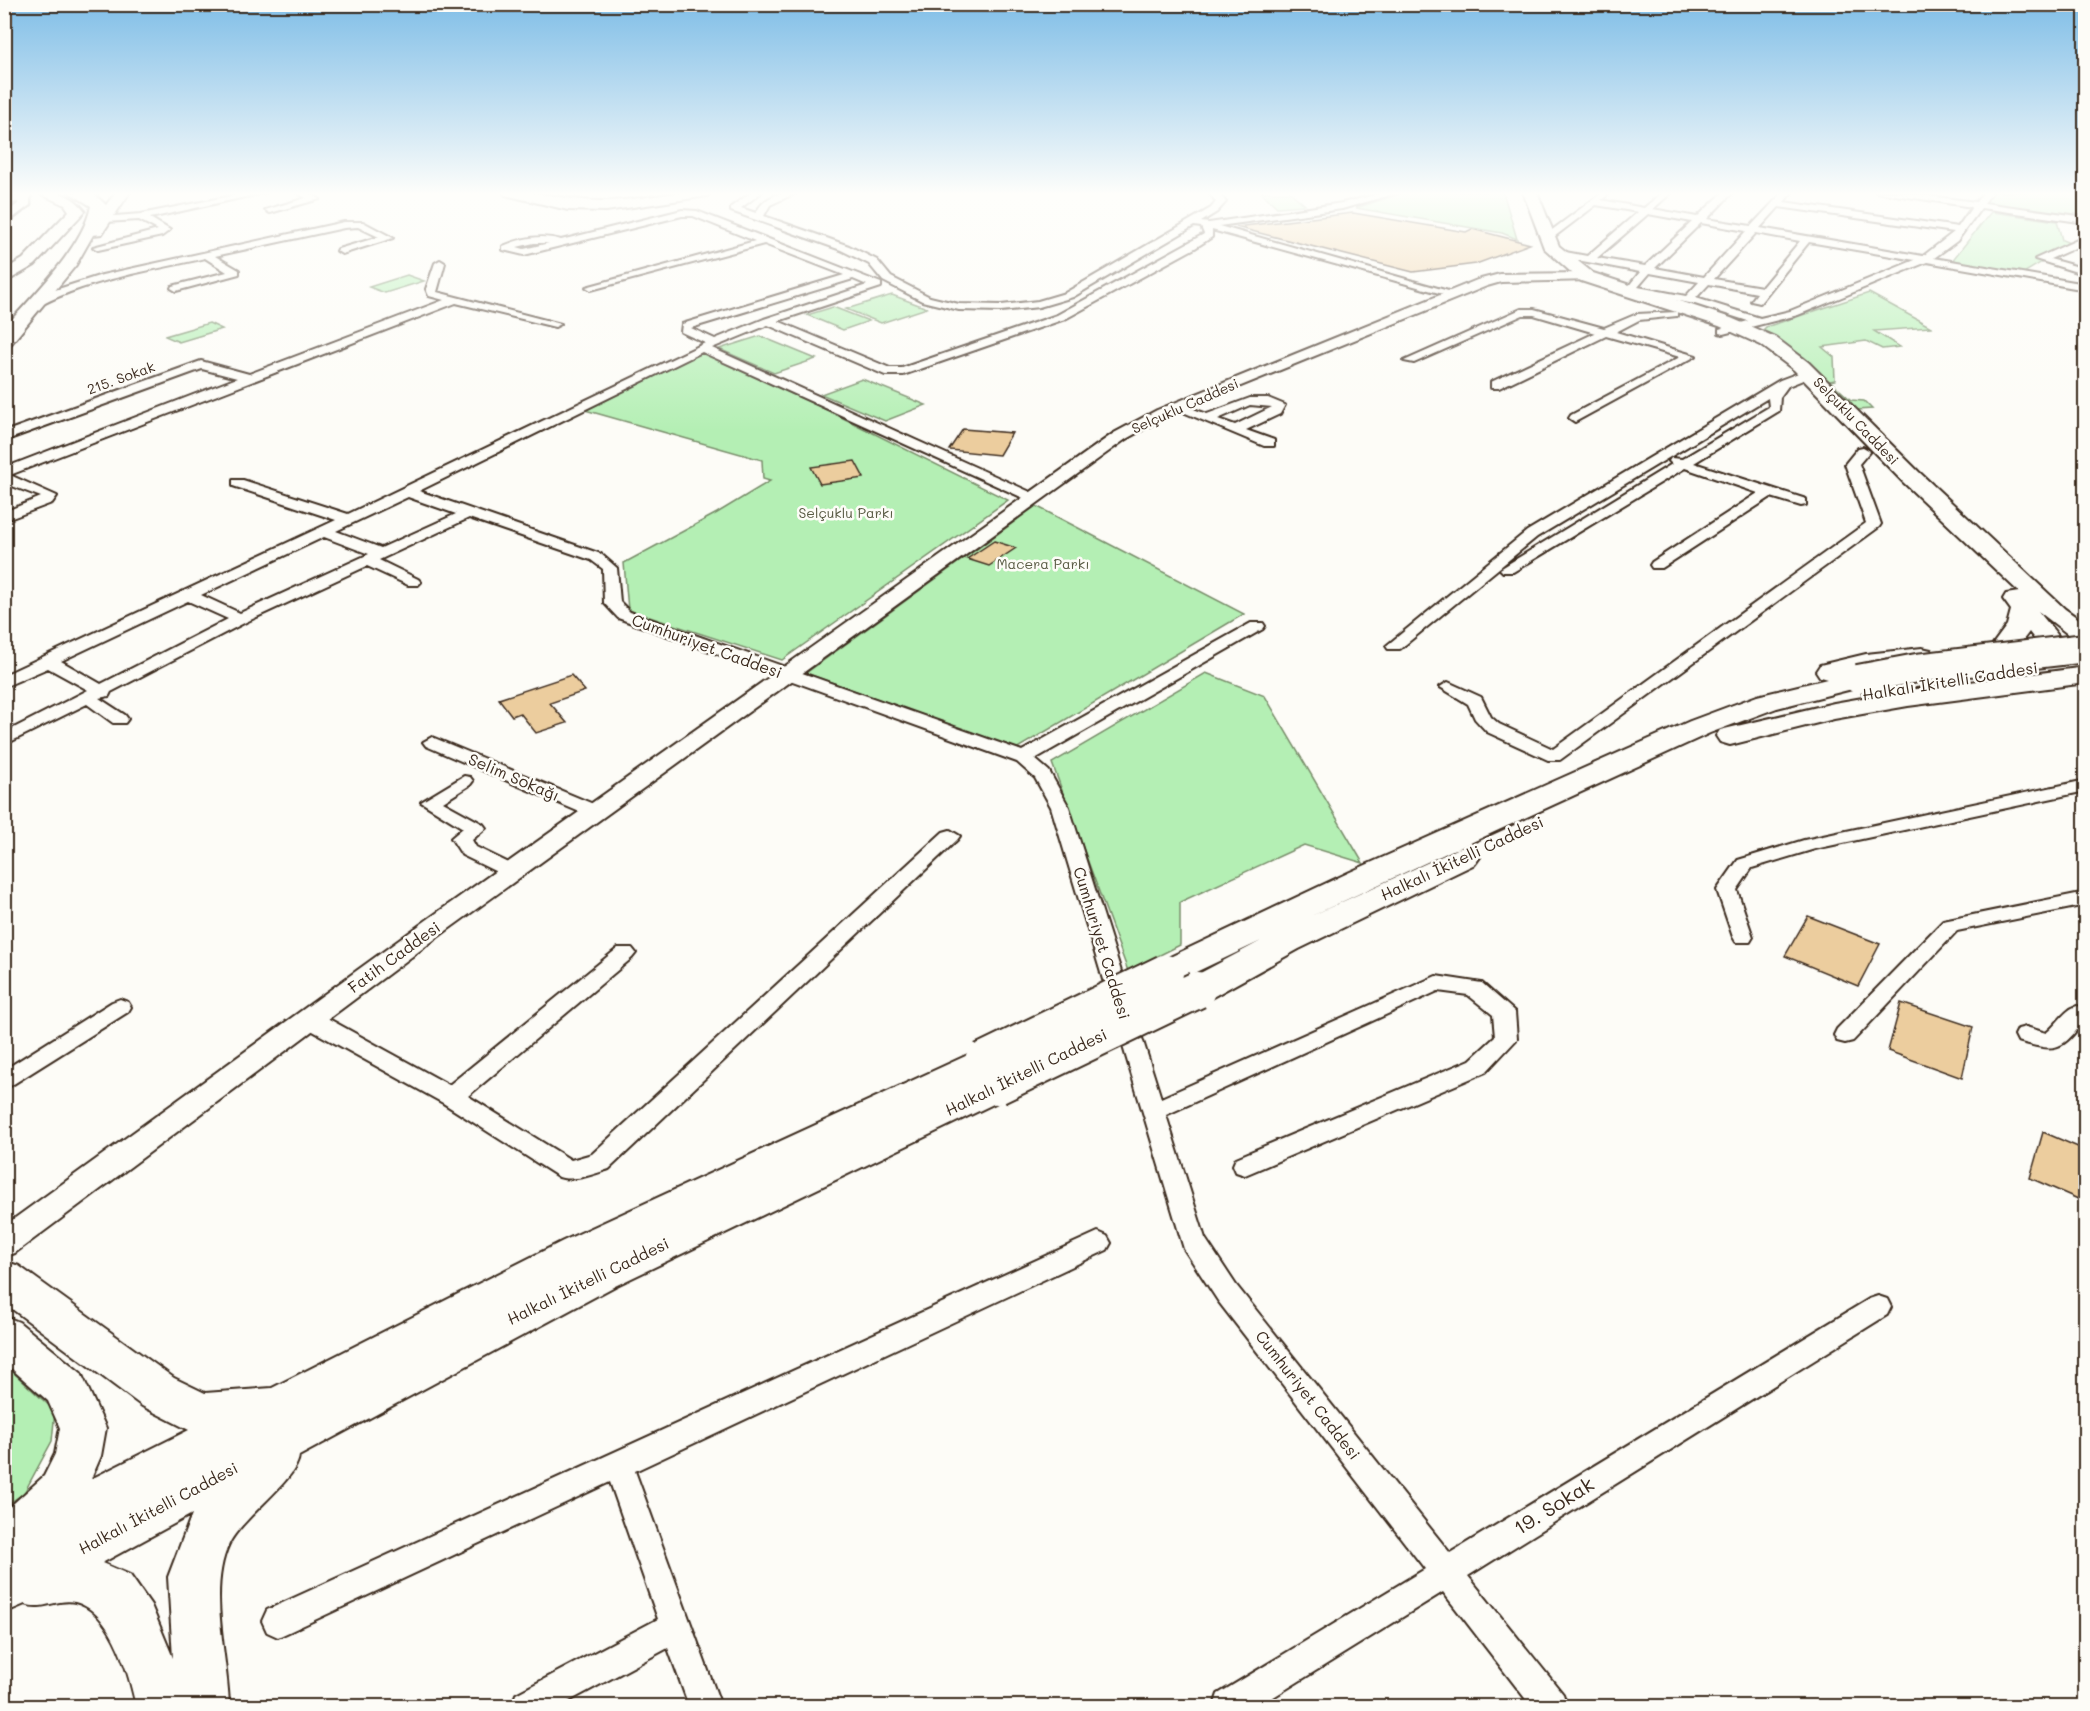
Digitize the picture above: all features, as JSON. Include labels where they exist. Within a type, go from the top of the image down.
[{"type":"main road","points":[[21,272],[21,274],[47,272]]},
{"type":"main road","points":[[4,340],[62,272]]},
{"type":"main road","name":"Selçuklu Caddesi","points":[[1581,272],[1634,301],[1673,314],[1743,325]]},
{"type":"main road","points":[[4,286],[18,282],[38,281],[47,284],[43,296]]},
{"type":"main road","name":"Selçuklu Caddesi","points":[[1634,301],[1743,325],[1768,341],[1795,378],[1863,451],[1950,539],[2024,607],[2048,638],[2046,649],[2051,655],[2085,671]]},
{"type":"main road","name":"Selçuklu Caddesi","points":[[1743,325],[1741,339],[1795,378],[1911,477],[2050,609],[2085,634]]},
{"type":"main road","points":[[2006,644],[2020,626],[2024,607]]},
{"type":"main road","points":[[1700,727],[1769,691],[1809,676],[1866,662],[2048,638],[2061,633],[2085,634]]},
{"type":"main road","name":"Halkalı İkitelli Caddesi","points":[[990,1074],[1197,990],[1378,897],[1730,736],[1863,685],[1917,668],[2085,634]]},
{"type":"main road","name":"Halkalı İkitelli Caddesi","points":[[5,1567],[308,1411],[600,1273],[990,1074],[1165,973],[1361,879],[1700,727],[1803,691],[2085,662]]},
{"type":"main road","points":[[1730,736],[1834,711],[2085,675]]},
{"type":"main road","points":[[2034,682],[2085,691]]},
{"type":"main road","points":[[4,1279],[158,1392],[202,1414],[258,1410],[308,1411]]},
{"type":"main road","points":[[4,1335],[65,1387],[83,1428],[78,1456],[61,1492],[5,1567],[75,1576],[112,1593],[133,1623],[158,1684],[162,1707]]},
{"type":"main road","points":[[203,1707],[193,1577],[209,1530],[308,1411]]},
{"type":"street","points":[[73,272],[106,277]]},
{"type":"street","points":[[43,296],[129,272]]},
{"type":"street","points":[[176,288],[229,276],[235,272]]},
{"type":"street","points":[[437,272],[431,289],[433,294],[555,324]]},
{"type":"street","points":[[591,287],[648,272]]},
{"type":"street","points":[[4,682],[407,492],[709,346],[768,321],[877,285],[843,272]]},
{"type":"street","points":[[881,272],[887,279],[926,299],[959,306],[1001,308],[1039,304],[1069,295],[1108,272]]},
{"type":"street","points":[[768,321],[889,372],[903,371],[1077,309],[1143,272]]},
{"type":"street","points":[[1374,272],[1454,294]]},
{"type":"street","points":[[1581,272],[1591,272]]},
{"type":"street","name":"Selçuklu Caddesi","points":[[786,674],[1120,436],[1177,407],[1454,294],[1500,278],[1581,272]]},
{"type":"street","points":[[1495,385],[1606,332],[1634,301],[1646,272]]},
{"type":"street","points":[[1652,272],[1764,291]]},
{"type":"street","points":[[1689,299],[1714,272]]},
{"type":"street","points":[[1743,325],[1749,312],[1780,272]]},
{"type":"street","points":[[1634,301],[1689,299],[1743,325],[1810,307],[1896,272]]},
{"type":"street","points":[[1990,272],[2085,287]]},
{"type":"street","points":[[2041,280],[2048,272]]},
{"type":"street","points":[[853,276],[686,326],[684,330],[709,346],[1032,498]]},
{"type":"street","points":[[4,473],[76,443],[454,300]]},
{"type":"street","points":[[1410,361],[1521,312],[1534,312],[1690,356],[1575,418]]},
{"type":"street","name":"215. Sokak","points":[[4,437],[220,357]]},
{"type":"street","points":[[201,365],[250,378]]},
{"type":"street","points":[[167,378],[200,397]]},
{"type":"street","points":[[1394,646],[1532,534],[1795,378]]},
{"type":"street","points":[[1508,569],[1775,408],[1774,397],[1795,378]]},
{"type":"street","points":[[1208,419],[1250,400],[1264,399],[1279,405],[1276,411],[1235,430]]},
{"type":"street","points":[[1177,407],[1269,443]]},
{"type":"street","points":[[34,426],[76,443]]},
{"type":"street","points":[[1449,687],[1474,701],[1484,719],[1493,728],[1554,756],[1874,525],[1852,464],[1863,451]]},
{"type":"street","points":[[1662,456],[1801,502]]},
{"type":"street","points":[[4,478],[50,496],[47,500],[4,517]]},
{"type":"street","points":[[238,483],[348,519]]},
{"type":"street","points":[[1657,565],[1770,491]]},
{"type":"street","name":"Cumhuriyet Caddesi","points":[[407,492],[596,557],[610,568],[612,603],[624,615],[1023,759],[1043,775],[1060,807],[1193,1242],[1227,1293],[1551,1707]]},
{"type":"street","points":[[4,740],[96,695],[240,619],[469,513]]},
{"type":"street","points":[[322,531],[381,553]]},
{"type":"street","points":[[366,560],[413,582]]},
{"type":"street","points":[[188,595],[240,619]]},
{"type":"street","points":[[1023,759],[1257,626]]},
{"type":"street","points":[[48,661],[96,695],[119,719]]},
{"type":"street","name":"Fatih Caddesi","points":[[4,1244],[786,674]]},
{"type":"street","name":"Selim Sokağı","points":[[432,742],[596,812]]},
{"type":"street","points":[[464,781],[430,802],[476,828],[461,838],[469,851],[512,872]]},
{"type":"street","points":[[1743,937],[1727,890],[1745,864],[1810,844],[2085,785]]},
{"type":"street","points":[[310,1019],[451,1097],[568,1170],[600,1162],[950,836]]},
{"type":"street","points":[[1845,1035],[1950,926],[2085,898]]},
{"type":"street","points":[[451,1097],[626,953]]},
{"type":"street","points":[[1153,1111],[1436,983],[1474,988],[1504,1012],[1506,1039],[1478,1066],[1245,1165]]},
{"type":"street","points":[[4,1082],[120,1007]]},
{"type":"street","points":[[2026,1035],[2049,1042],[2063,1032],[2077,1014]]},
{"type":"street","points":[[278,1621],[1098,1243]]},
{"type":"street","name":"19. Sokak","points":[[1230,1707],[1878,1307]]},
{"type":"street","points":[[618,1464],[705,1707]]},
{"type":"street","points":[[528,1707],[677,1626]]},
{"type":"green space","points":[[407,275],[424,281],[385,293],[369,287]]},
{"type":"green space","points":[[1869,293],[1931,327],[1874,331],[1900,347],[1882,349],[1866,341],[1822,347],[1834,357],[1835,380],[1830,381],[1851,400],[1864,401],[1872,409],[1856,410],[1804,357],[1761,332],[1766,327]]},
{"type":"green space","points":[[892,295],[927,308],[881,323],[846,309]]},
{"type":"green space","points":[[833,307],[869,321],[843,330],[807,315]]},
{"type":"green space","points":[[209,323],[222,329],[179,342],[165,336]]},
{"type":"green space","points":[[760,336],[816,359],[774,373],[719,349]]},
{"type":"green space","name":"Selçuklu Parkı","points":[[702,348],[1008,500],[782,660],[628,610],[624,563],[717,513],[770,481],[763,479],[762,460],[578,408]]},
{"type":"green space","points":[[862,379],[926,405],[885,421],[821,394]]},
{"type":"green space","name":"Macera Parkı","points":[[1036,506],[1244,614],[1016,749],[806,673]]},
{"type":"green space","points":[[1206,673],[1265,696],[1363,863],[1304,845],[1180,902],[1180,945],[1128,971],[1052,763]]},
{"type":"green space","points":[[4,1364],[55,1411],[52,1441],[24,1493],[5,1506]]},
{"type":"building","points":[[963,429],[1012,433],[999,455],[949,450]]},
{"type":"building","points":[[855,461],[864,478],[820,484],[811,467]]},
{"type":"building","points":[[994,541],[1016,548],[989,566],[967,559]]},
{"type":"building","points":[[571,675],[585,691],[550,703],[567,723],[536,733],[520,713],[512,716],[499,699]]},
{"type":"building","points":[[1808,916],[1880,944],[1858,986],[1785,956]]},
{"type":"building","points":[[1901,1003],[1973,1027],[1962,1078],[1888,1051]]},
{"type":"building","points":[[2043,1132],[2085,1150],[2085,1202],[2030,1178]]}]
